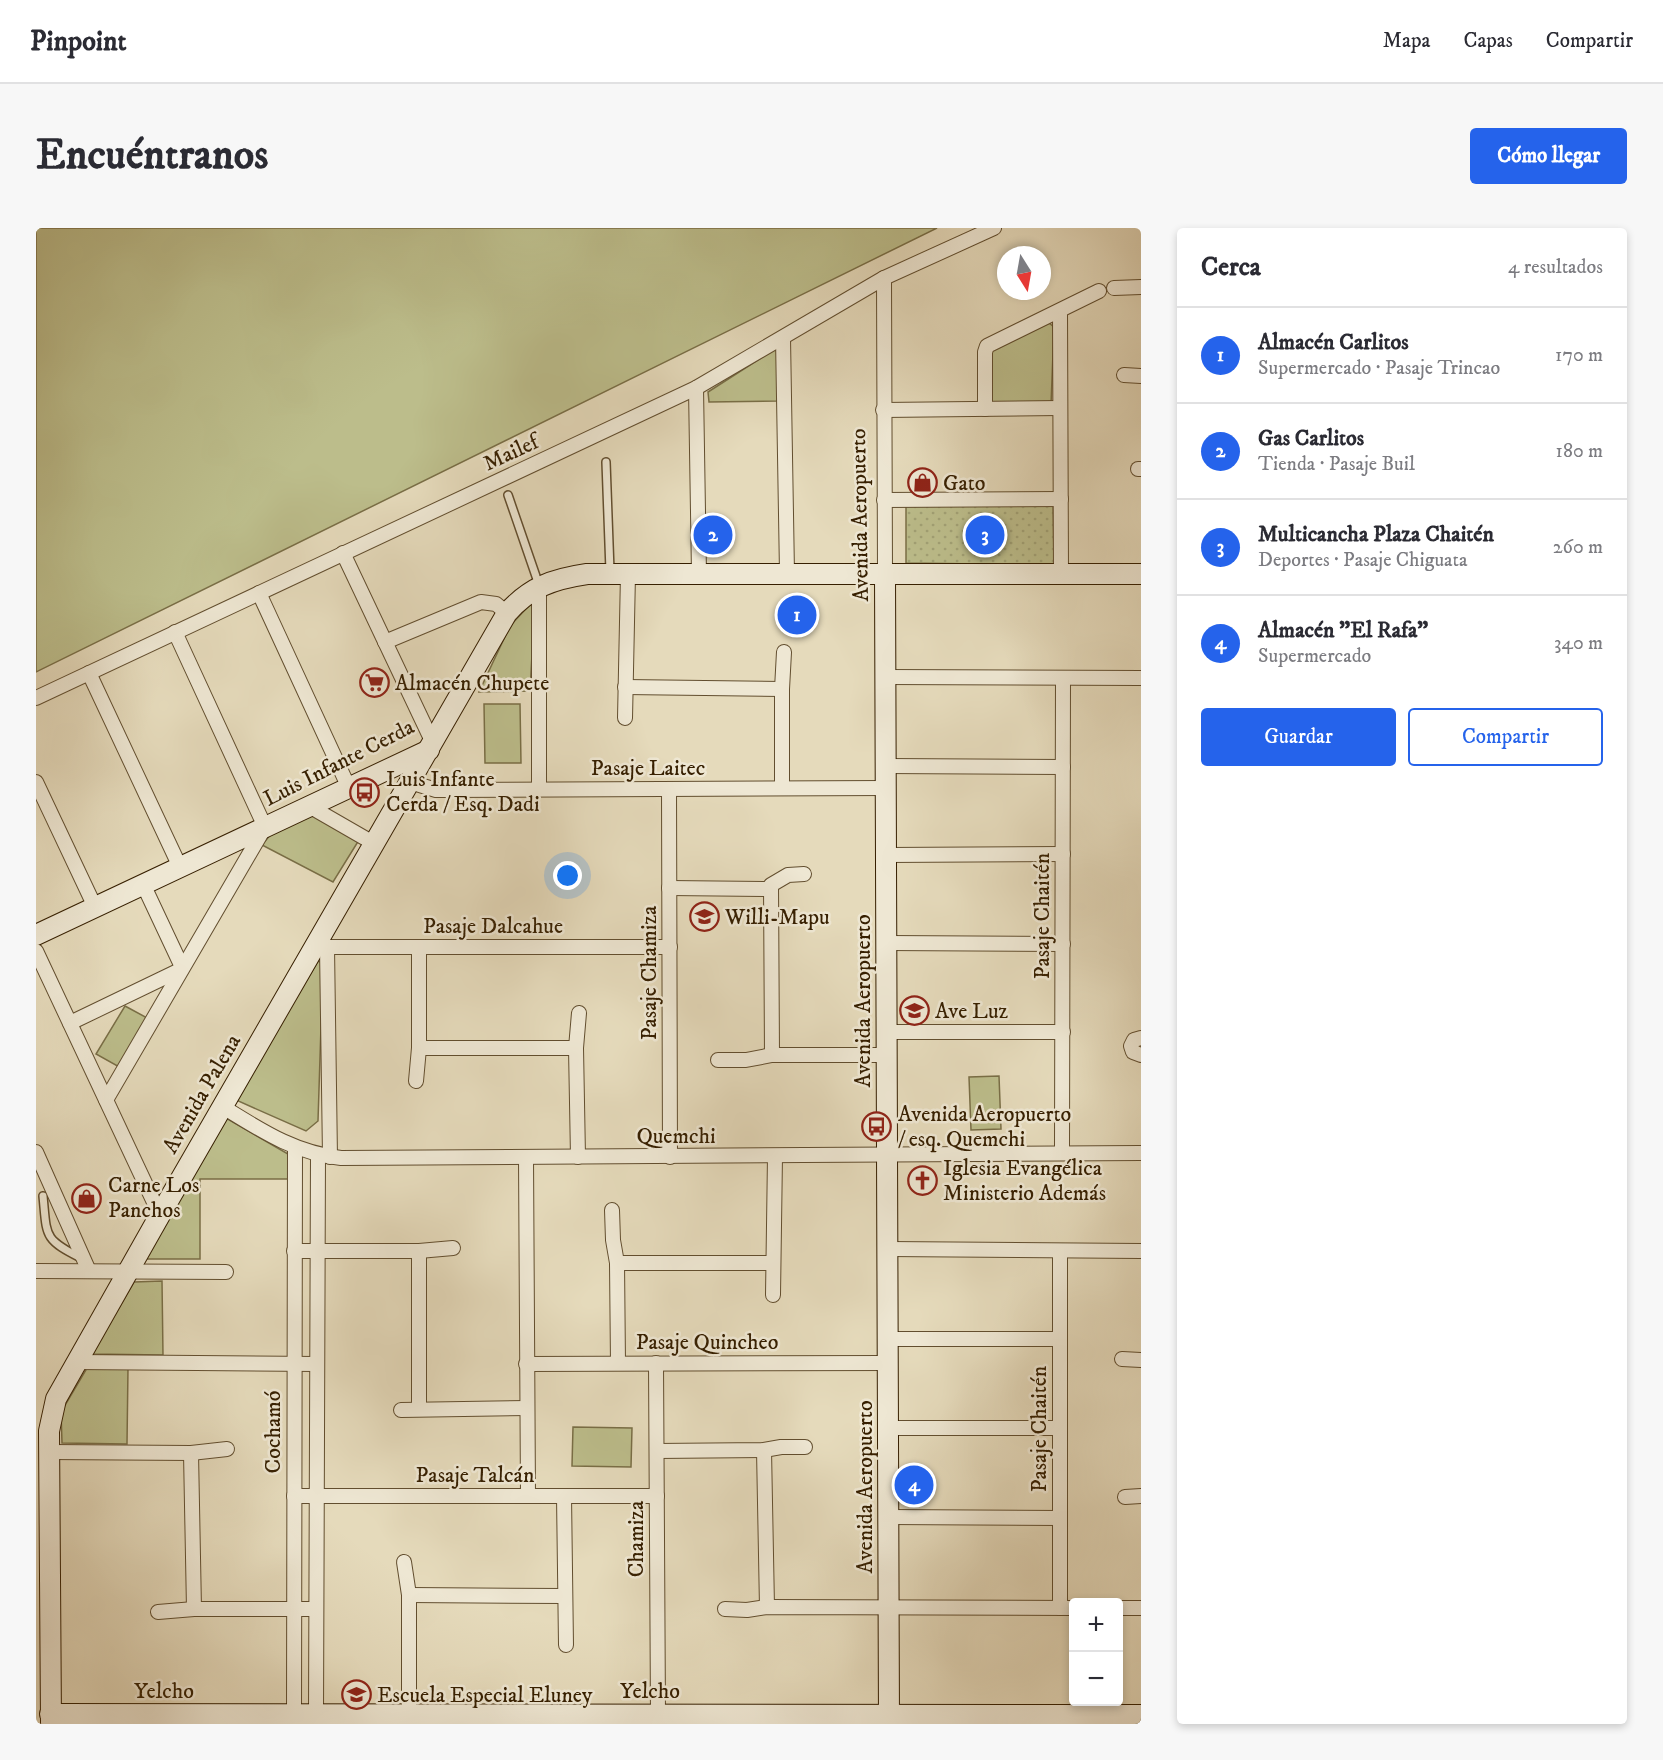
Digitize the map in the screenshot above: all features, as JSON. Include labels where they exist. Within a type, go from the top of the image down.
[{"type":"street","name":"Mailef","points":[[36,698],[696,388],[884,278],[994,228]]},
{"type":"street","name":"Avenida Aeropuerto","points":[[884,278],[889,1720]]},
{"type":"street","points":[[1114,288],[1141,287]]},
{"type":"street","points":[[985,409],[985,352],[987,346],[1099,291]]},
{"type":"street","points":[[1060,312],[1061,574]]},
{"type":"street","points":[[783,338],[787,573]]},
{"type":"street","points":[[1124,375],[1141,376]]},
{"type":"street","points":[[696,388],[699,574]]},
{"type":"street","points":[[883,410],[1060,408]]},
{"type":"street","points":[[884,500],[1061,499]]},
{"type":"street","points":[[343,553],[386,642],[431,746]]},
{"type":"street","points":[[619,574],[626,687],[625,718]]},
{"type":"street","name":"Luis Infante Cerda","points":[[36,935],[349,788],[431,746],[507,613],[524,595],[539,585],[563,578],[619,574],[1141,574]]},
{"type":"street","points":[[539,585],[539,789]]},
{"type":"street","points":[[259,593],[349,788]]},
{"type":"street","points":[[386,642],[477,603],[491,602],[507,613]]},
{"type":"street","points":[[106,1100],[265,827],[175,632]]},
{"type":"street","points":[[782,788],[784,652]]},
{"type":"street","points":[[89,673],[180,867]]},
{"type":"street","points":[[886,677],[1141,678]]},
{"type":"street","name":"Pasaje Chaitén","points":[[1062,1154],[1063,678]]},
{"type":"street","points":[[626,687],[782,688]]},
{"type":"street","name":"Avenida Palena","points":[[50,1719],[43,1613],[43,1509],[51,1415],[76,1362],[223,1107],[322,944],[431,746]]},
{"type":"street","points":[[886,766],[1063,767]]},
{"type":"street","points":[[36,782],[95,907]]},
{"type":"street","name":"Pasaje Laitec","points":[[410,782],[436,790],[886,788]]},
{"type":"street","name":"Pasaje Chamiza","points":[[669,789],[670,1157]]},
{"type":"street","points":[[309,806],[375,844]]},
{"type":"street","points":[[887,855],[1063,854]]},
{"type":"street","points":[[772,1055],[771,889],[773,883],[788,875],[804,874]]},
{"type":"street","points":[[143,884],[181,968]]},
{"type":"street","points":[[669,888],[771,889]]},
{"type":"street","name":"Pasaje Dalcahue","points":[[322,944],[419,947],[670,947]]},
{"type":"street","name":"Cochamó","points":[[316,1715],[316,1251],[324,1156],[322,944]]},
{"type":"street","points":[[887,944],[1063,944]]},
{"type":"street","points":[[416,1081],[419,1048],[419,947]]},
{"type":"street","points":[[36,951],[160,1215]]},
{"type":"street","points":[[70,1023],[181,968]]},
{"type":"street","points":[[578,1157],[576,1048],[579,1013]]},
{"type":"street","points":[[888,1032],[1063,1032]]},
{"type":"street","points":[[1141,1038],[1134,1040],[1131,1046],[1133,1052],[1141,1055]]},
{"type":"street","points":[[419,1048],[576,1048]]},
{"type":"street","points":[[718,1060],[746,1060],[772,1055],[888,1055]]},
{"type":"street","name":"Quemchi","points":[[223,1107],[295,1149],[324,1156],[670,1157],[1141,1153]]},
{"type":"street","name":"Cochamó","points":[[287,1718],[294,1609],[295,1149]]},
{"type":"street","points":[[773,1295],[775,1156]]},
{"type":"street","points":[[526,1157],[528,1496]]},
{"type":"street","points":[[37,1158],[86,1265]]},
{"type":"street","points":[[612,1210],[613,1240],[617,1263],[618,1363]]},
{"type":"street","points":[[294,1251],[419,1251],[453,1248]]},
{"type":"street","points":[[888,1249],[1141,1251]]},
{"type":"street","points":[[419,1251],[419,1408]]},
{"type":"street","name":"Pasaje Chaitén","points":[[1060,1251],[1060,1518],[1067,1608]]},
{"type":"street","points":[[617,1263],[773,1263]]},
{"type":"street","points":[[36,1271],[86,1265],[130,1271],[226,1272]]},
{"type":"street","points":[[888,1339],[1060,1339]]},
{"type":"street","points":[[1122,1359],[1141,1360]]},
{"type":"street","points":[[76,1362],[316,1364]]},
{"type":"street","name":"Chamiza","points":[[656,1363],[658,1715]]},
{"type":"street","name":"Pasaje Quincheo","points":[[526,1364],[888,1363]]},
{"type":"street","points":[[400,1410],[527,1407]]},
{"type":"street","points":[[888,1428],[1060,1428]]},
{"type":"street","points":[[657,1451],[764,1450],[781,1446],[805,1447]]},
{"type":"street","points":[[49,1452],[190,1453],[228,1449]]},
{"type":"street","points":[[764,1450],[767,1606]]},
{"type":"street","points":[[190,1453],[194,1609]]},
{"type":"street","name":"Pasaje Talcán","points":[[294,1496],[657,1496]]},
{"type":"street","points":[[564,1496],[566,1645]]},
{"type":"street","points":[[1125,1497],[1141,1496]]},
{"type":"street","points":[[889,1517],[1060,1518]]},
{"type":"street","points":[[404,1562],[409,1595],[409,1715]]},
{"type":"street","points":[[409,1595],[565,1596]]},
{"type":"street","points":[[725,1609],[747,1610],[767,1606],[1067,1608]]},
{"type":"street","points":[[1123,1608],[1141,1608]]},
{"type":"street","points":[[158,1612],[194,1609],[316,1609]]},
{"type":"street","name":"Yelcho","points":[[50,1719],[409,1715],[623,1720],[658,1715],[686,1720],[1041,1720],[1141,1715]]},
{"type":"lane","points":[[606,462],[619,574]]},
{"type":"lane","points":[[508,495],[539,585]]},
{"type":"lane","points":[[43,1196],[47,1229],[52,1243],[86,1265]]},
{"type":"green space","points":[[36,228],[937,228],[36,672]]},
{"type":"green space","points":[[1049,323],[1054,327],[1051,405],[988,405],[990,352]]},
{"type":"green space","points":[[778,347],[777,401],[709,402],[708,392]]},
{"type":"green space","points":[[1053,502],[1054,565],[906,563],[906,505]]},
{"type":"green space","points":[[535,599],[530,691],[479,692],[510,626]]},
{"type":"green space","points":[[484,704],[520,704],[521,763],[485,763]]},
{"type":"green space","points":[[312,812],[359,840],[333,882],[262,845],[271,834]]},
{"type":"green space","points":[[318,961],[323,963],[318,1121],[306,1131],[236,1100]]},
{"type":"green space","points":[[125,1006],[149,1019],[121,1068],[96,1054]]},
{"type":"green space","points":[[999,1076],[1001,1129],[971,1130],[969,1077]]},
{"type":"green space","points":[[226,1118],[288,1154],[288,1179],[200,1179],[200,1259],[142,1259]]},
{"type":"green space","points":[[162,1281],[163,1355],[92,1354],[134,1282]]},
{"type":"green space","points":[[87,1368],[128,1368],[127,1444],[62,1443],[61,1412]]},
{"type":"green space","points":[[573,1427],[632,1428],[631,1467],[572,1466]]},
{"type":"place","name":"Gato","points":[[922,483]]},
{"type":"place","name":"Gas Carlitos","points":[[713,535]]},
{"type":"place","name":"Multicancha Plaza Chaitén","points":[[985,535]]},
{"type":"place","name":"Almacén Carlitos","points":[[797,615]]},
{"type":"place","name":"Almacén Chupete","points":[[374,683]]},
{"type":"place","name":"Luis Infante Cerda / Esq. Dadi","points":[[365,792]]},
{"type":"place","name":"Willi-Mapu","points":[[704,917]]},
{"type":"place","name":"Ave Luz","points":[[914,1011]]},
{"type":"place","name":"Avenida Aeropuerto / esq. Quemchi","points":[[877,1127]]},
{"type":"place","name":"Iglesia Evangélica Ministerio Además","points":[[922,1181]]},
{"type":"place","name":"Carne Los Panchos","points":[[87,1198]]},
{"type":"place","name":"Almacén \"El Rafa\"","points":[[914,1485]]},
{"type":"place","name":"Escuela Especial Eluney","points":[[356,1695]]}]
